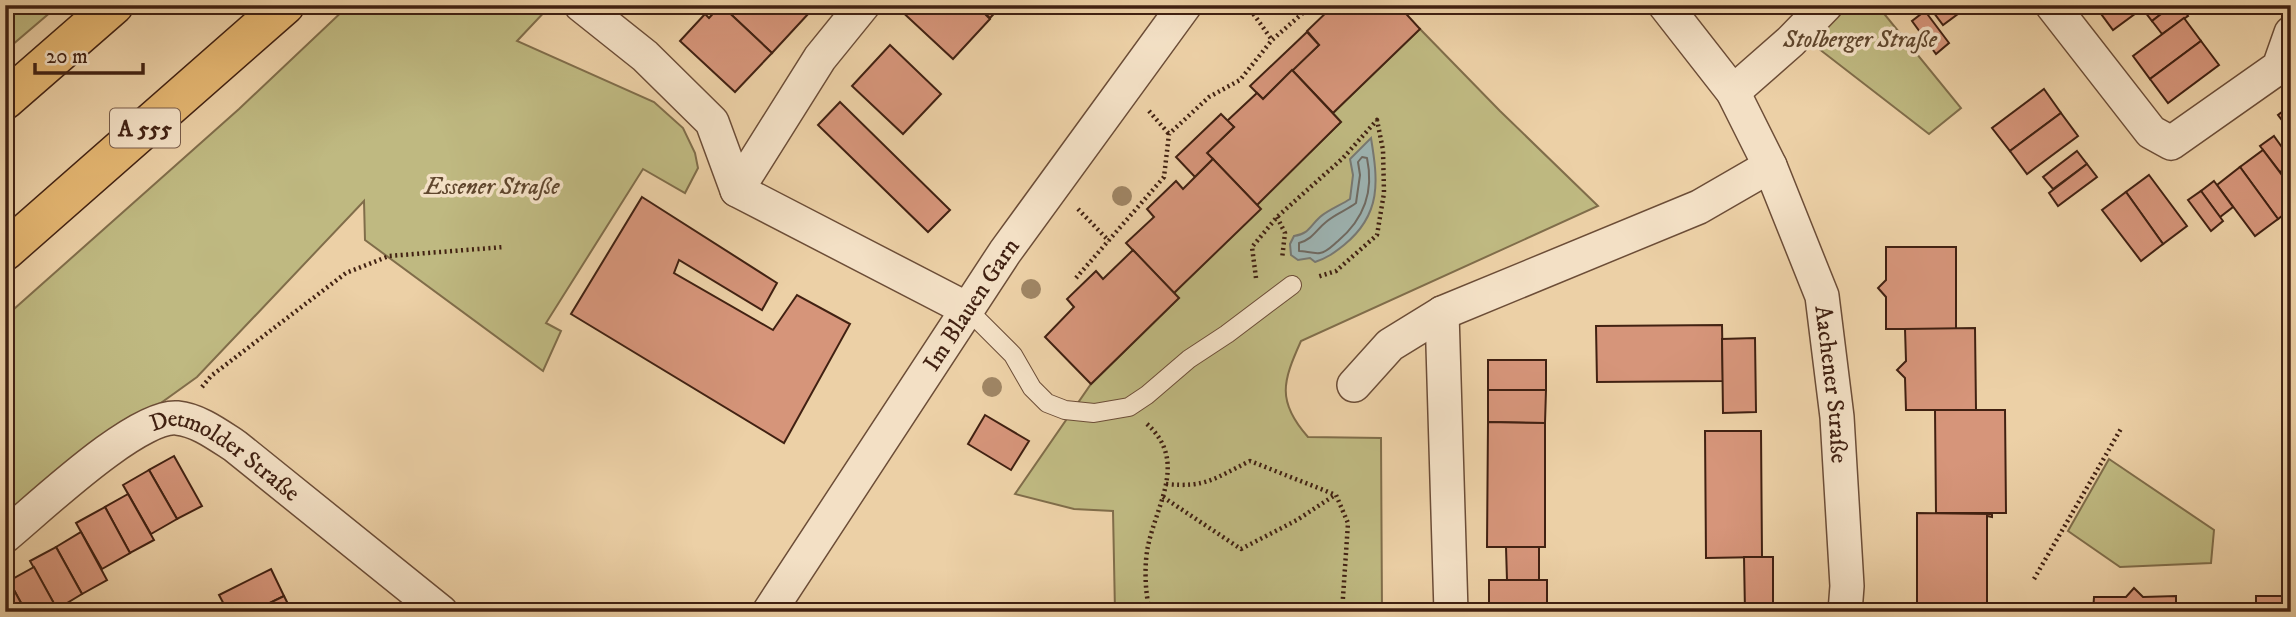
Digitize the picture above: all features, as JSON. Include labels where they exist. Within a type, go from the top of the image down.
[{"type":"highway","points":[[5,100],[114,5]]},
{"type":"highway","name":"A 555","points":[[5,251],[285,5]]},
{"type":"street","points":[[581,5],[645,56],[712,122],[737,190],[967,309]]},
{"type":"street","points":[[737,190],[821,58],[863,5]]},
{"type":"street","name":"Im Blauen Garn","points":[[769,612],[967,309],[1054,184],[1185,5]]},
{"type":"street","name":"Aachener Straße","points":[[1665,5],[1733,92],[1770,166],[1822,296],[1837,417],[1847,586],[1845,612]]},
{"type":"street","points":[[1733,92],[1791,41],[1826,5]]},
{"type":"street","points":[[2052,5],[2151,132],[2171,143],[2279,67],[2291,33]]},
{"type":"street","points":[[1354,385],[1390,345],[1442,313],[1699,207],[1770,166]]},
{"type":"street","points":[[1442,313],[1451,612]]},
{"type":"street","name":"Detmolder Straße","points":[[5,536],[103,454],[148,424],[176,417],[204,426],[235,446],[441,612]]},
{"type":"lane","points":[[967,309],[1013,355],[1032,388],[1047,403],[1065,410],[1094,413],[1129,407],[1189,359],[1292,285]]},
{"type":"path","points":[[1247,5],[1272,40]]},
{"type":"path","points":[[1076,278],[1164,177],[1169,134],[1209,97],[1240,80],[1272,40],[1312,5]]},
{"type":"path","points":[[1258,310],[1252,247],[1277,217],[1343,158],[1377,120],[1383,150],[1384,193],[1377,235],[1336,271],[1292,285],[1281,269],[1285,233],[1277,217]]},
{"type":"path","points":[[1054,184],[1109,241]]},
{"type":"path","points":[[176,417],[211,376],[346,273],[389,256],[504,247]]},
{"type":"path","points":[[1129,407],[1159,435],[1170,470],[1147,548],[1147,601],[1150,612]]},
{"type":"path","points":[[2034,579],[2122,427]]},
{"type":"path","points":[[1166,484],[1191,487],[1250,461],[1336,495],[1348,523],[1342,612]]},
{"type":"path","points":[[1163,497],[1241,549],[1297,520],[1336,495]]},
{"type":"green space","points":[[5,5],[59,5],[5,51]]},
{"type":"green space","name":"Essener Straße","points":[[349,5],[551,5],[517,41],[654,102],[683,128],[695,153],[698,168],[685,193],[643,169],[546,323],[561,331],[543,371],[365,240],[364,201],[197,377],[5,515],[5,317],[239,109]]},
{"type":"green space","name":"Stolberger Straße","points":[[1845,5],[1877,5],[1961,108],[1929,134],[1810,42]]},
{"type":"green space","points":[[1420,29],[1598,206],[1301,341],[1290,368],[1286,391],[1291,412],[1308,437],[1381,438],[1382,612],[1115,612],[1113,511],[1074,509],[1015,494],[1091,384],[1179,298],[1174,293],[1257,205],[1341,122],[1333,113]]},
{"type":"green space","points":[[2109,459],[2214,530],[2211,563],[2120,567],[2068,531]]},
{"type":"water","points":[[1371,138],[1376,183],[1371,209],[1365,221],[1344,245],[1330,255],[1315,262],[1310,258],[1298,260],[1291,255],[1290,244],[1294,236],[1306,231],[1323,214],[1350,199],[1353,175],[1350,159]]},
{"type":"building","points":[[721,5],[800,5],[809,13],[772,53]]},
{"type":"building","points":[[721,5],[772,53],[735,92],[680,41],[705,14],[709,18]]},
{"type":"building","points":[[976,5],[990,19],[953,59],[897,7]]},
{"type":"building","points":[[976,5],[1002,5],[990,18]]},
{"type":"building","points":[[1334,5],[1342,5],[1347,10],[1353,5],[1398,5],[1420,29],[1333,113],[1292,70],[1319,45],[1307,31]]},
{"type":"building","points":[[1928,5],[1964,5],[1966,8],[1943,25]]},
{"type":"building","points":[[2147,5],[2113,30],[2096,7]]},
{"type":"building","points":[[2147,5],[2173,5],[2152,21],[2142,8]]},
{"type":"building","points":[[2173,5],[2180,5],[2188,16],[2162,34],[2152,21]]},
{"type":"building","points":[[1925,11],[1949,43],[1936,54],[1912,21]]},
{"type":"building","points":[[2184,18],[2201,41],[2150,79],[2133,56]]},
{"type":"building","points":[[1307,32],[1319,45],[1263,99],[1250,86]]},
{"type":"building","points":[[2201,41],[2219,65],[2168,103],[2150,79]]},
{"type":"building","points":[[890,45],[941,94],[903,134],[852,86]]},
{"type":"building","points":[[1292,70],[1341,122],[1257,205],[1207,153],[1234,127],[1227,121],[1257,93],[1263,99]]},
{"type":"building","points":[[2044,89],[2061,113],[2010,151],[1992,128]]},
{"type":"building","points":[[840,102],[950,210],[928,232],[818,125]]},
{"type":"building","points":[[2291,105],[2291,132],[2278,115]]},
{"type":"building","points":[[2061,113],[2078,136],[2027,174],[2010,151]]},
{"type":"building","points":[[1221,114],[1234,127],[1207,153],[1213,159],[1195,177],[1176,157]]},
{"type":"building","points":[[2274,136],[2291,160],[2291,164],[2280,172],[2260,146]]},
{"type":"building","points":[[2263,150],[2291,187],[2291,209],[2278,219],[2240,167]]},
{"type":"building","points":[[2077,151],[2087,164],[2053,189],[2043,177]]},
{"type":"building","points":[[1213,159],[1261,209],[1174,293],[1126,243],[1154,217],[1147,209],[1176,181],[1183,189]]},
{"type":"building","points":[[2087,164],[2097,177],[2058,206],[2049,193]]},
{"type":"building","points":[[2240,167],[2278,219],[2255,236],[2217,185]]},
{"type":"building","points":[[2149,175],[2187,226],[2163,244],[2126,192]]},
{"type":"building","points":[[2214,181],[2233,207],[2220,217],[2201,191]]},
{"type":"building","points":[[2201,191],[2223,221],[2211,231],[2188,200]]},
{"type":"building","points":[[2126,192],[2163,244],[2141,261],[2102,210]]},
{"type":"building","points":[[642,197],[777,283],[762,310],[679,260],[674,273],[773,330],[797,295],[850,324],[784,443],[571,314]]},
{"type":"building","points":[[1886,247],[1956,247],[1956,329],[1886,329],[1886,297],[1878,288],[1886,280]]},
{"type":"building","points":[[1133,250],[1179,298],[1091,384],[1045,337],[1074,307],[1067,299],[1096,271],[1103,279]]},
{"type":"building","points":[[1722,325],[1723,381],[1597,382],[1596,326]]},
{"type":"building","points":[[1975,328],[1976,410],[1906,410],[1905,378],[1897,370],[1906,361],[1905,329]]},
{"type":"building","points":[[1755,338],[1756,412],[1723,413],[1722,339]]},
{"type":"building","points":[[1488,360],[1546,360],[1546,390],[1488,390]]},
{"type":"building","points":[[1488,390],[1546,390],[1545,423],[1488,422]]},
{"type":"building","points":[[1935,410],[2005,410],[2006,513],[1936,513]]},
{"type":"building","points":[[985,415],[1029,441],[1011,470],[968,444]]},
{"type":"building","points":[[1488,422],[1545,423],[1545,547],[1487,547]]},
{"type":"building","points":[[1705,431],[1761,431],[1762,557],[1706,558]]},
{"type":"building","points":[[174,456],[202,506],[177,519],[149,470]]},
{"type":"building","points":[[149,470],[177,519],[151,534],[123,485]]},
{"type":"building","points":[[128,494],[154,540],[130,553],[105,507]]},
{"type":"building","points":[[105,507],[130,553],[102,569],[76,523]]},
{"type":"building","points":[[1917,513],[1992,514],[1992,517],[1987,516],[1987,612],[1917,612]]},
{"type":"building","points":[[81,532],[107,580],[82,594],[56,547]]},
{"type":"building","points":[[56,547],[82,594],[57,609],[30,561]]},
{"type":"building","points":[[1506,547],[1539,547],[1539,580],[1507,580]]},
{"type":"building","points":[[1744,557],[1773,557],[1773,612],[1745,612]]},
{"type":"building","points":[[34,567],[59,612],[26,612],[9,581]]},
{"type":"building","points":[[271,569],[284,596],[251,612],[228,612],[219,595]]},
{"type":"building","points":[[1489,580],[1547,580],[1547,612],[1489,612]]},
{"type":"building","points":[[9,581],[26,612],[5,612],[5,583]]},
{"type":"building","points":[[2134,588],[2143,597],[2176,596],[2176,612],[2093,612],[2094,597],[2126,597]]},
{"type":"building","points":[[2291,594],[2291,612],[2256,612],[2256,596]]},
{"type":"building","points":[[284,596],[292,612],[251,612]]},
{"type":"building","points":[[1080,611],[1080,612],[1009,612]]}]
